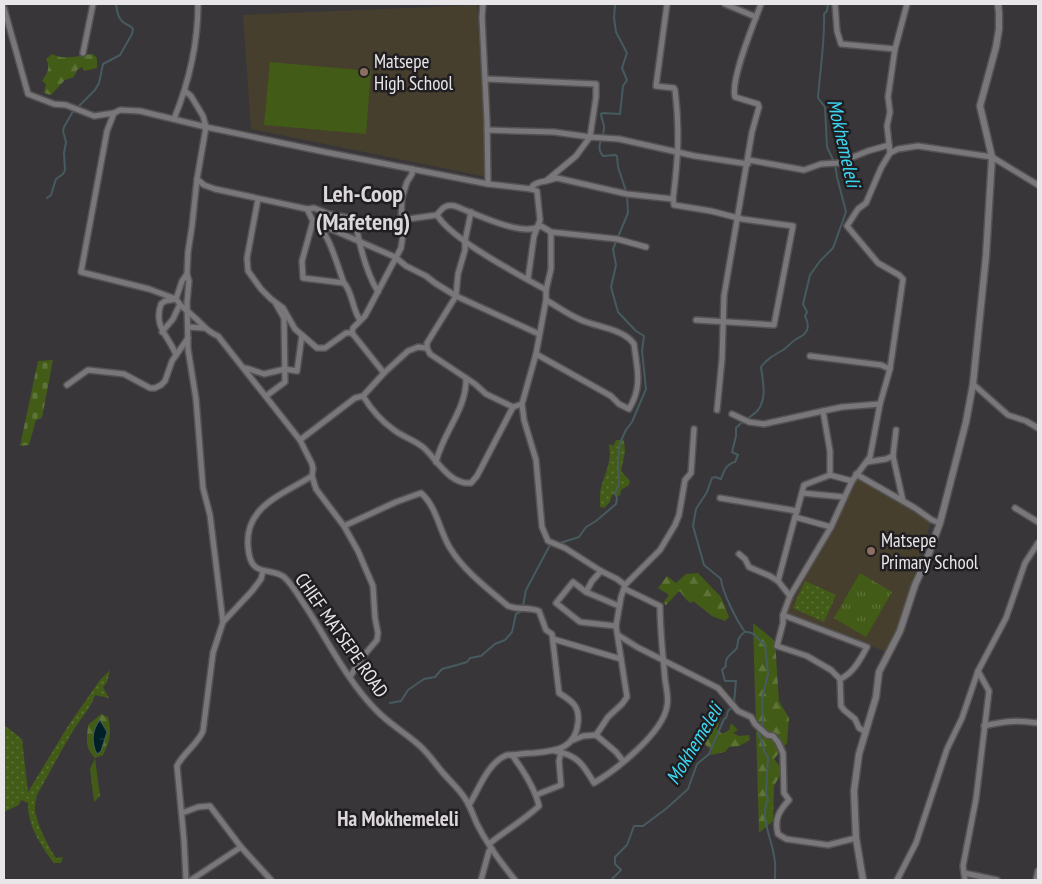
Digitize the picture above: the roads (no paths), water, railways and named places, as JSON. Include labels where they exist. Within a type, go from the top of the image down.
[{"type":"street","points":[[83,53],[93,4]]},
{"type":"street","points":[[174,120],[185,91],[194,48],[198,4]]},
{"type":"street","points":[[483,4],[488,184]]},
{"type":"street","points":[[667,4],[656,86],[674,88],[675,90],[679,152],[673,199],[674,205],[711,211],[737,218],[793,226],[774,325],[696,320]]},
{"type":"street","points":[[725,4],[756,17]]},
{"type":"street","points":[[717,410],[722,359],[724,296],[758,104],[735,98],[734,87],[761,4]]},
{"type":"street","points":[[835,4],[837,31],[841,44],[895,49]]},
{"type":"street","points":[[866,732],[859,728],[855,719],[844,710],[840,679],[831,670],[807,656],[777,646],[783,623],[783,615],[790,596],[831,527],[856,474],[870,457],[880,404],[890,369],[903,279],[899,274],[878,263],[847,226],[858,210],[866,203],[881,168],[890,153],[887,126],[890,112],[888,97],[895,49],[907,4]]},
{"type":"street","points":[[863,880],[856,838],[854,791],[859,754],[876,697],[879,672],[900,631],[915,585],[940,523],[966,422],[973,384],[986,256],[992,158],[980,106],[999,29],[998,4]]},
{"type":"street","points":[[4,8],[28,94],[54,104],[66,105],[94,116],[114,113],[120,110],[140,111],[206,127],[412,169],[488,184],[537,191],[540,220],[534,236],[528,279]]},
{"type":"street","points":[[486,79],[596,84],[590,137],[576,156],[546,181]]},
{"type":"street","points":[[185,91],[191,96],[203,116],[206,127],[188,252],[188,349],[196,400],[203,488],[210,515],[223,622],[213,654],[203,731],[201,737],[180,760],[177,766],[186,880]]},
{"type":"street","points":[[114,113],[107,132],[81,272],[176,299],[180,306],[192,314],[208,332],[218,336],[300,440],[312,464],[312,476],[316,489],[344,526],[358,551],[373,586],[378,633],[377,640],[360,660],[350,677]]},
{"type":"street","points":[[487,130],[554,132],[619,139],[695,156],[804,170],[821,164],[838,164],[868,151],[889,145]]},
{"type":"street","points":[[890,153],[907,147],[918,146],[992,158],[1038,185]]},
{"type":"street","points":[[352,333],[353,328],[365,316],[401,248],[403,234],[400,220],[402,198],[407,182],[412,174],[412,169]]},
{"type":"street","points":[[531,189],[532,186],[538,183],[557,178],[627,194],[673,199]]},
{"type":"street","points":[[197,179],[210,187],[307,209],[314,208],[328,214],[355,219],[358,241],[369,276],[378,292]]},
{"type":"street","points":[[258,199],[246,265],[254,280],[283,308],[296,329],[317,348],[325,348],[346,333],[352,333]]},
{"type":"street","points":[[400,220],[436,215],[448,205],[511,226],[530,229],[541,226],[551,232],[617,239],[646,247]]},
{"type":"street","points":[[307,209],[328,241],[360,320]]},
{"type":"street","points":[[471,212],[465,250],[458,274],[456,296],[427,343],[427,348],[430,354],[475,384],[486,394],[513,407]]},
{"type":"street","points":[[436,215],[442,224],[465,241],[546,290]]},
{"type":"street","points":[[315,222],[396,257],[406,266],[426,276],[456,296],[539,334]]},
{"type":"street","points":[[315,222],[302,261],[303,278],[344,283]]},
{"type":"street","points":[[469,805],[487,773],[500,758],[512,755],[558,752],[572,756],[582,763],[594,783],[610,773],[637,750],[666,713],[668,699],[660,629],[660,606],[625,587],[617,579],[565,548],[548,542],[542,527],[536,460],[524,420],[522,404],[536,354],[546,300],[546,290],[551,269],[551,232]]},
{"type":"street","points":[[176,299],[182,281],[187,274]]},
{"type":"street","points":[[176,299],[165,301],[161,304],[159,317],[162,332],[172,343],[176,355]]},
{"type":"street","points":[[536,354],[611,396],[619,404],[629,409],[634,401],[639,383],[632,340],[580,320],[546,300]]},
{"type":"street","points":[[266,396],[285,382],[284,318],[276,302]]},
{"type":"street","points":[[162,332],[174,319],[180,306]]},
{"type":"street","points":[[189,327],[204,328]]},
{"type":"street","points":[[352,333],[384,373]]},
{"type":"street","points":[[241,366],[249,371],[264,374],[285,369],[297,371],[302,335]]},
{"type":"street","points":[[67,386],[88,370],[124,374],[150,388],[161,386],[176,355],[189,338]]},
{"type":"street","points":[[300,440],[355,398],[363,396],[408,351],[427,348]]},
{"type":"street","points":[[810,356],[881,365],[890,369]]},
{"type":"street","points":[[436,462],[443,440],[456,418],[466,391],[466,378]]},
{"type":"street","points":[[973,384],[1008,415],[1038,428]]},
{"type":"street","points":[[363,396],[381,419],[395,431],[424,447],[436,462],[463,484],[471,483],[477,476],[513,407],[522,404]]},
{"type":"street","points":[[732,414],[749,422],[764,424],[842,407],[880,404]]},
{"type":"street","points":[[823,411],[830,450],[830,476]]},
{"type":"street","points":[[1030,424],[1038,421]]},
{"type":"street","points":[[596,735],[608,717],[627,697],[616,626],[619,606],[625,587],[660,550],[675,525],[679,515],[685,480],[691,473],[694,429]]},
{"type":"street","points":[[896,430],[893,456],[903,501]]},
{"type":"street","points":[[865,462],[886,460],[893,456]]},
{"type":"street","points":[[856,474],[940,523]]},
{"type":"street","points":[[223,622],[252,591],[261,579],[263,572],[256,568],[249,555],[251,522],[256,514],[282,493],[312,476]]},
{"type":"street","points":[[778,581],[804,486],[830,476],[852,481]]},
{"type":"street","points":[[344,526],[396,502],[421,493],[431,505],[448,545],[466,569],[508,606],[515,609],[535,609],[539,611],[546,630],[552,634],[559,692],[577,707],[577,732],[572,740],[558,752]]},
{"type":"street","points":[[802,494],[844,497]]},
{"type":"street","points":[[720,498],[796,514],[831,527]]},
{"type":"street","points":[[1015,508],[1038,522]]},
{"type":"street","points":[[897,880],[916,843],[947,749],[962,718],[978,671],[1006,618],[1025,563],[1038,543]]},
{"type":"street","points":[[739,554],[749,567],[778,581],[790,596]]},
{"type":"street","points":[[586,592],[592,581],[601,571]]},
{"type":"street","name":"CHIEF MATSEPE ROAD","points":[[263,572],[279,574],[286,578],[356,687],[375,710],[420,746],[464,796],[490,846],[515,880]]},
{"type":"street","points":[[616,626],[580,622],[556,602],[573,582],[586,592],[619,606]]},
{"type":"street","points":[[784,587],[796,587]]},
{"type":"street","points":[[783,615],[867,647],[857,664],[845,677],[840,679]]},
{"type":"street","points":[[618,635],[637,647],[718,688],[738,711],[751,717],[766,735],[773,736],[778,742],[783,753],[784,793],[789,800],[778,813],[776,828],[778,834],[786,839],[828,845],[856,838]]},
{"type":"street","points":[[553,639],[621,659]]},
{"type":"street","points":[[965,880],[963,866],[976,799],[988,690],[978,671]]},
{"type":"street","points":[[984,726],[1016,720],[1038,723]]},
{"type":"street","points":[[572,740],[583,736],[596,735],[616,752],[623,762]]},
{"type":"street","points":[[536,796],[561,785],[558,752]]},
{"type":"street","points":[[481,880],[490,846],[508,828],[531,814],[538,806],[536,796],[522,768],[512,755]]},
{"type":"street","points":[[182,813],[198,807],[210,806],[241,847],[271,880]]},
{"type":"street","points":[[191,880],[241,847]]},
{"type":"street","points":[[1036,880],[1038,871]]},
{"type":"street","points":[[964,873],[997,880]]},
{"type":"water","points":[[100,720],[107,732],[101,751],[97,754],[93,736]]},
{"type":"waterway","points":[[47,198],[51,195],[56,179],[65,170],[64,153],[66,142],[63,131],[64,127],[72,113],[95,90],[99,83],[103,64],[120,55],[132,34],[133,29],[120,18],[116,4]]},
{"type":"waterway","points":[[560,543],[579,537],[586,527],[616,504],[617,498],[615,493],[619,484],[618,462],[620,443],[632,422],[646,389],[642,351],[644,336],[636,331],[618,312],[611,287],[616,265],[613,249],[628,213],[627,194],[618,167],[617,156],[603,156],[600,152],[604,131],[601,114],[620,114],[623,86],[627,80],[622,68],[627,53],[616,32],[615,4]]},
{"type":"waterway","name":"Mokhemeleli","points":[[734,703],[736,681],[725,681],[722,670],[726,666],[727,658],[737,648],[738,640],[745,632],[730,606],[721,579],[704,565],[693,526],[696,509],[707,492],[712,478],[721,479],[727,466],[735,462],[738,455],[732,452],[736,428],[755,413],[762,403],[764,392],[761,367],[768,359],[803,335],[808,328],[805,316],[807,312],[803,304],[810,275],[833,248],[846,212],[835,164],[827,147],[825,107],[818,98],[824,14],[827,11],[828,4]]},
{"type":"waterway","points":[[390,703],[401,701],[408,690],[424,679],[435,677],[442,669],[467,662],[470,658],[481,656],[495,644],[505,640],[512,632],[516,614],[522,611],[526,590],[550,545],[553,545]]},
{"type":"waterway","points":[[745,632],[754,634],[765,645],[768,674],[762,699],[762,729],[758,733],[768,757],[766,793],[768,800],[765,820],[775,859],[775,880]]},
{"type":"waterway","name":"Mokhemeleli","points":[[611,880],[621,870],[615,864],[615,857],[627,845],[634,826],[643,826],[688,789],[697,764],[709,754],[724,719],[732,707]]},
{"type":"place","name":"Matsepe High School","points":[[364,72]]},
{"type":"place","name":"Matsepe Primary School","points":[[871,551]]},
{"type":"district","name":"Leh-Coop (Mafeteng)","points":[[363,208]]},
{"type":"district","name":"Ha Mokhemeleli","points":[[398,819]]}]
